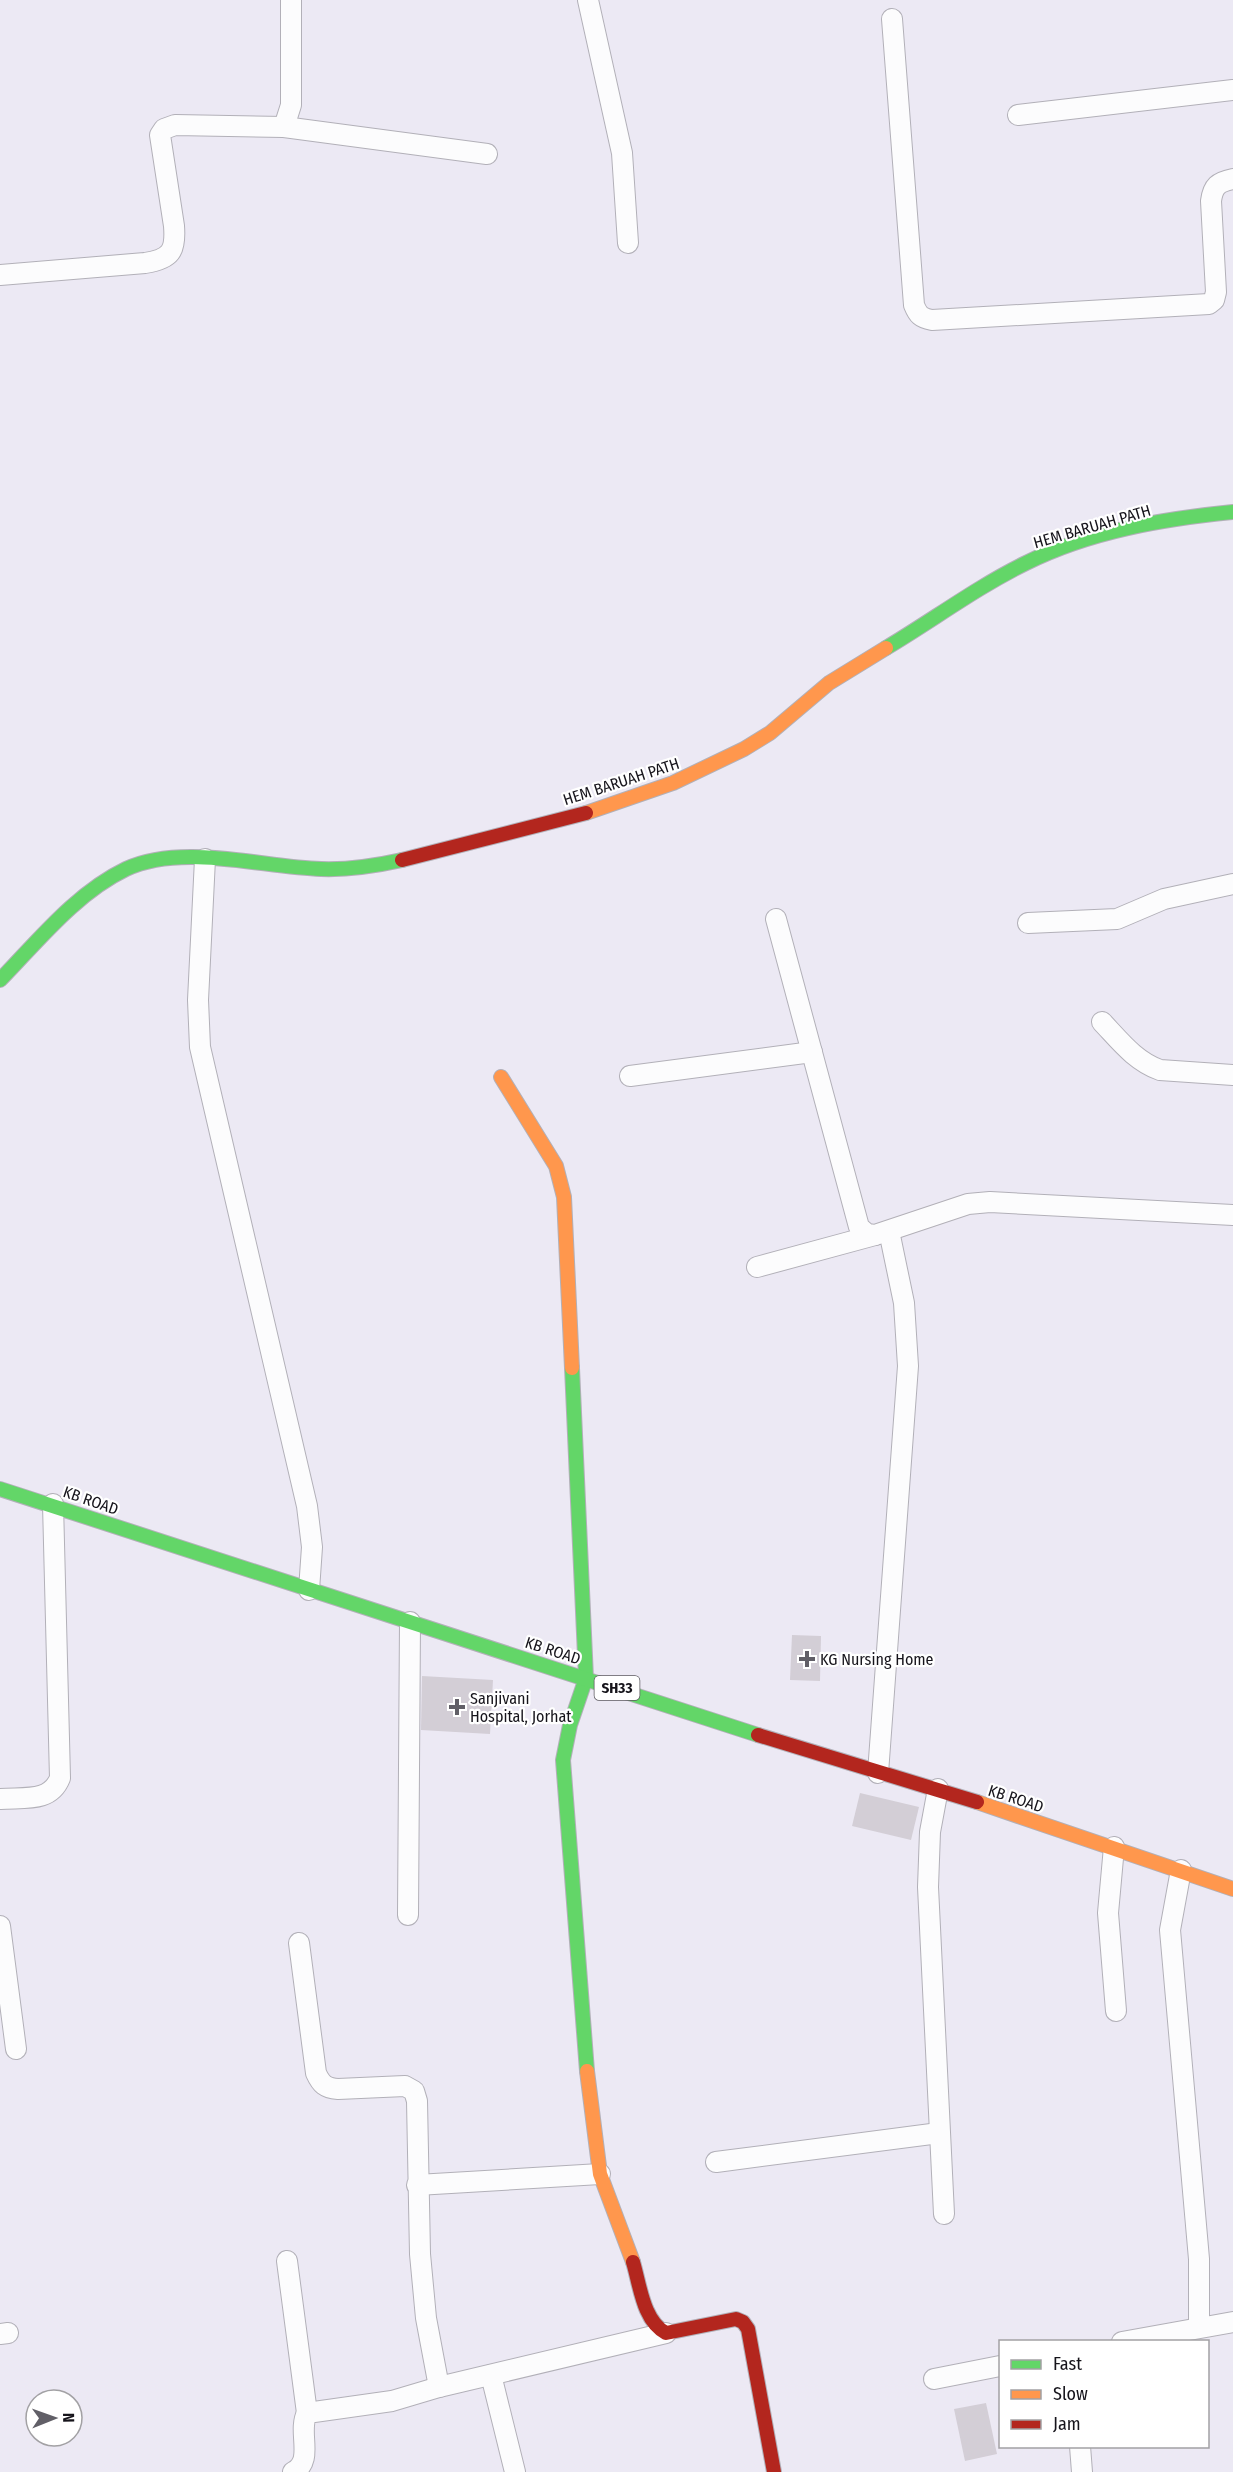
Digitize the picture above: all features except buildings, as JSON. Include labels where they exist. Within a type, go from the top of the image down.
[{"type":"street","points":[[284,127],[292,98],[291,0]]},
{"type":"street","points":[[588,0],[622,153],[628,243]]},
{"type":"street","points":[[892,19],[914,305],[917,314],[923,318],[932,320],[1209,304],[1214,300],[1216,292],[1212,189],[1220,182],[1233,179]]},
{"type":"street","points":[[1018,116],[1233,90]]},
{"type":"street","points":[[0,275],[159,261],[168,256],[173,250],[175,239],[160,135],[165,129],[175,125],[284,127],[487,154]]},
{"type":"street","name":"HEM BARUAH PATH","points":[[0,980],[70,910],[115,875],[131,867],[150,861],[205,859],[312,869],[373,866],[408,859],[639,796],[671,785],[735,754],[762,738],[829,683],[1030,561],[1074,544],[1117,533],[1187,517],[1233,512]]},
{"type":"street","points":[[205,859],[198,1000],[200,1047],[308,1514],[312,1547],[309,1590]]},
{"type":"street","points":[[1028,923],[1117,919],[1164,899],[1233,884]]},
{"type":"street","points":[[776,919],[859,1227],[867,1234],[882,1233]]},
{"type":"street","points":[[1102,1022],[1138,1060],[1150,1066],[1160,1070],[1233,1076]]},
{"type":"street","points":[[630,1076],[812,1052]]},
{"type":"street","points":[[501,1077],[556,1166],[564,1197],[586,1678],[570,1725],[563,1760],[589,2095],[600,2174],[626,2241],[651,2321],[658,2329],[666,2333]]},
{"type":"street","points":[[757,1268],[882,1233],[968,1204],[990,1202],[1233,1215]]},
{"type":"street","points":[[878,1773],[908,1366],[904,1303],[882,1233]]},
{"type":"street","name":"KB ROAD","points":[[0,1489],[53,1504],[309,1590],[878,1773],[938,1789],[1233,1889]]},
{"type":"street","points":[[0,1798],[46,1796],[55,1790],[60,1778],[53,1504]]},
{"type":"street","points":[[408,1915],[410,1622]]},
{"type":"street","points":[[938,1789],[930,1832],[928,1887],[944,2214]]},
{"type":"street","points":[[1114,1847],[1108,1914],[1116,2012]]},
{"type":"street","points":[[1181,1870],[1173,1902],[1170,1930],[1197,2236],[1199,2327]]},
{"type":"street","points":[[0,1926],[16,2049]]},
{"type":"street","points":[[299,1943],[316,2073],[320,2083],[328,2088],[405,2086],[414,2091],[417,2101],[417,2185],[423,2288],[439,2387]]},
{"type":"street","points":[[716,2162],[939,2133]]},
{"type":"street","points":[[417,2185],[600,2174]]},
{"type":"street","points":[[287,2260],[307,2413],[303,2425],[304,2460],[300,2468],[293,2472]]},
{"type":"street","points":[[307,2413],[392,2401],[439,2387],[728,2319],[743,2322],[751,2336],[774,2472]]},
{"type":"street","points":[[1132,2340],[1233,2322]]},
{"type":"street","points":[[934,2379],[999,2366]]},
{"type":"street","points":[[491,2375],[514,2472]]},
{"type":"street","points":[[1079,2471],[1080,2448]]},
{"type":"traffic: fast","points":[[886,648],[990,582],[1050,552],[1127,528],[1180,518],[1233,512]]},
{"type":"traffic: fast","points":[[0,980],[74,904],[108,879],[148,861],[196,857],[222,858],[331,869],[362,867],[402,860]]},
{"type":"traffic: fast","points":[[572,1368],[586,1678],[570,1725],[563,1760],[587,2071]]},
{"type":"traffic: fast","points":[[0,1489],[758,1735]]},
{"type":"traffic: slow","points":[[586,813],[673,783],[744,749],[770,733],[829,683],[886,648]]},
{"type":"traffic: slow","points":[[501,1077],[556,1166],[564,1197],[572,1368]]},
{"type":"traffic: slow","points":[[977,1802],[1233,1889]]},
{"type":"traffic: slow","points":[[587,2071],[600,2174],[633,2262]]},
{"type":"traffic: jam","points":[[402,860],[586,813]]},
{"type":"traffic: jam","points":[[758,1735],[977,1802]]},
{"type":"traffic: jam","points":[[633,2262],[647,2311],[658,2327],[666,2333],[736,2319],[743,2322],[748,2329],[774,2472]]},
{"type":"place","name":"KG Nursing Home","points":[[807,1659]]},
{"type":"place","name":"Sanjivani Hospital, Jorhat","points":[[457,1707]]}]
